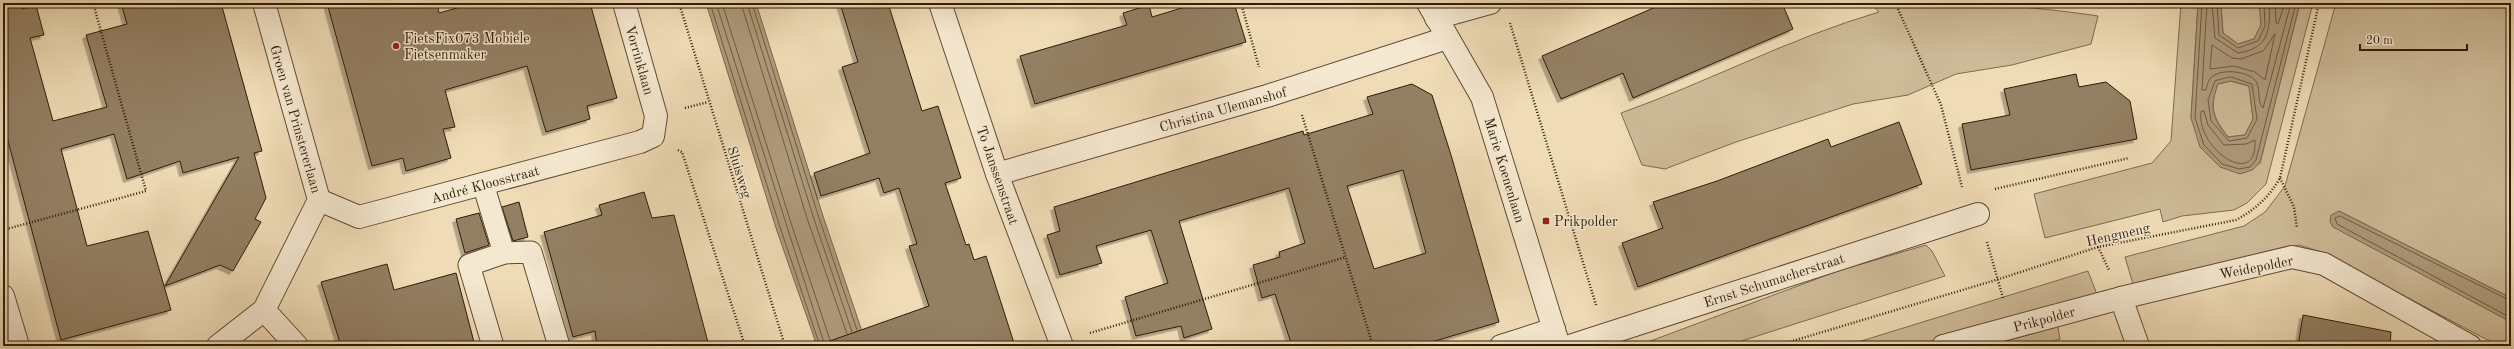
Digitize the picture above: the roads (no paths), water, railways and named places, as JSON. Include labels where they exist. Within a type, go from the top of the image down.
[{"type":"street","name":"Groen van Prinstererlaan","points":[[218,346],[264,310],[318,200],[264,3]]},
{"type":"street","name":"Vorrinklaan","points":[[624,3],[654,126]]},
{"type":"street","name":"To Janssenstraat","points":[[940,3],[997,174],[1061,344]]},
{"type":"street","points":[[1432,11],[1490,3]]},
{"type":"street","name":"Marie Koenenlaan","points":[[1432,11],[1482,97],[1557,338]]},
{"type":"street","name":"Christina Ulemanshof","points":[[997,174],[1267,96],[1447,38]]},
{"type":"street","name":"André Kloosstraat","points":[[318,200],[359,217],[640,142],[654,126]]},
{"type":"street","name":"Ernst Schumacherstraat","points":[[1570,346],[1978,214]]},
{"type":"street","name":"Weidepolder","points":[[2121,298],[2292,257],[2324,264],[2470,346]]},
{"type":"street","points":[[3,296],[18,346]]},
{"type":"street","points":[[2121,298],[2138,346]]},
{"type":"street","name":"Prikpolder","points":[[1943,346],[2121,298]]},
{"type":"street","points":[[264,310],[297,346]]},
{"type":"street","points":[[1501,346],[1557,338]]},
{"type":"lane","points":[[483,184],[504,253]]},
{"type":"lane","points":[[493,346],[469,266],[504,253],[531,252],[559,346]]},
{"type":"water","points":[[706,3],[756,3],[822,213],[867,346],[817,346],[776,228]]},
{"type":"water","points":[[2198,3],[2223,3],[2221,5],[2223,33],[2238,44],[2254,39],[2261,25],[2259,3],[2300,3],[2260,163],[2252,170],[2240,174],[2220,167],[2200,147],[2191,118]],"holes":[[[2231,81],[2249,86],[2253,119],[2245,135],[2228,137],[2215,118],[2213,106],[2218,84]]]},
{"type":"water","points":[[2339,211],[2511,298],[2511,322],[2333,227],[2330,222],[2331,215]]},
{"type":"place","name":"FietsFix073 Mobiele Fietsenmaker","points":[[396,46]]},
{"type":"place","name":"Prikpolder","points":[[1546,221]]}]
